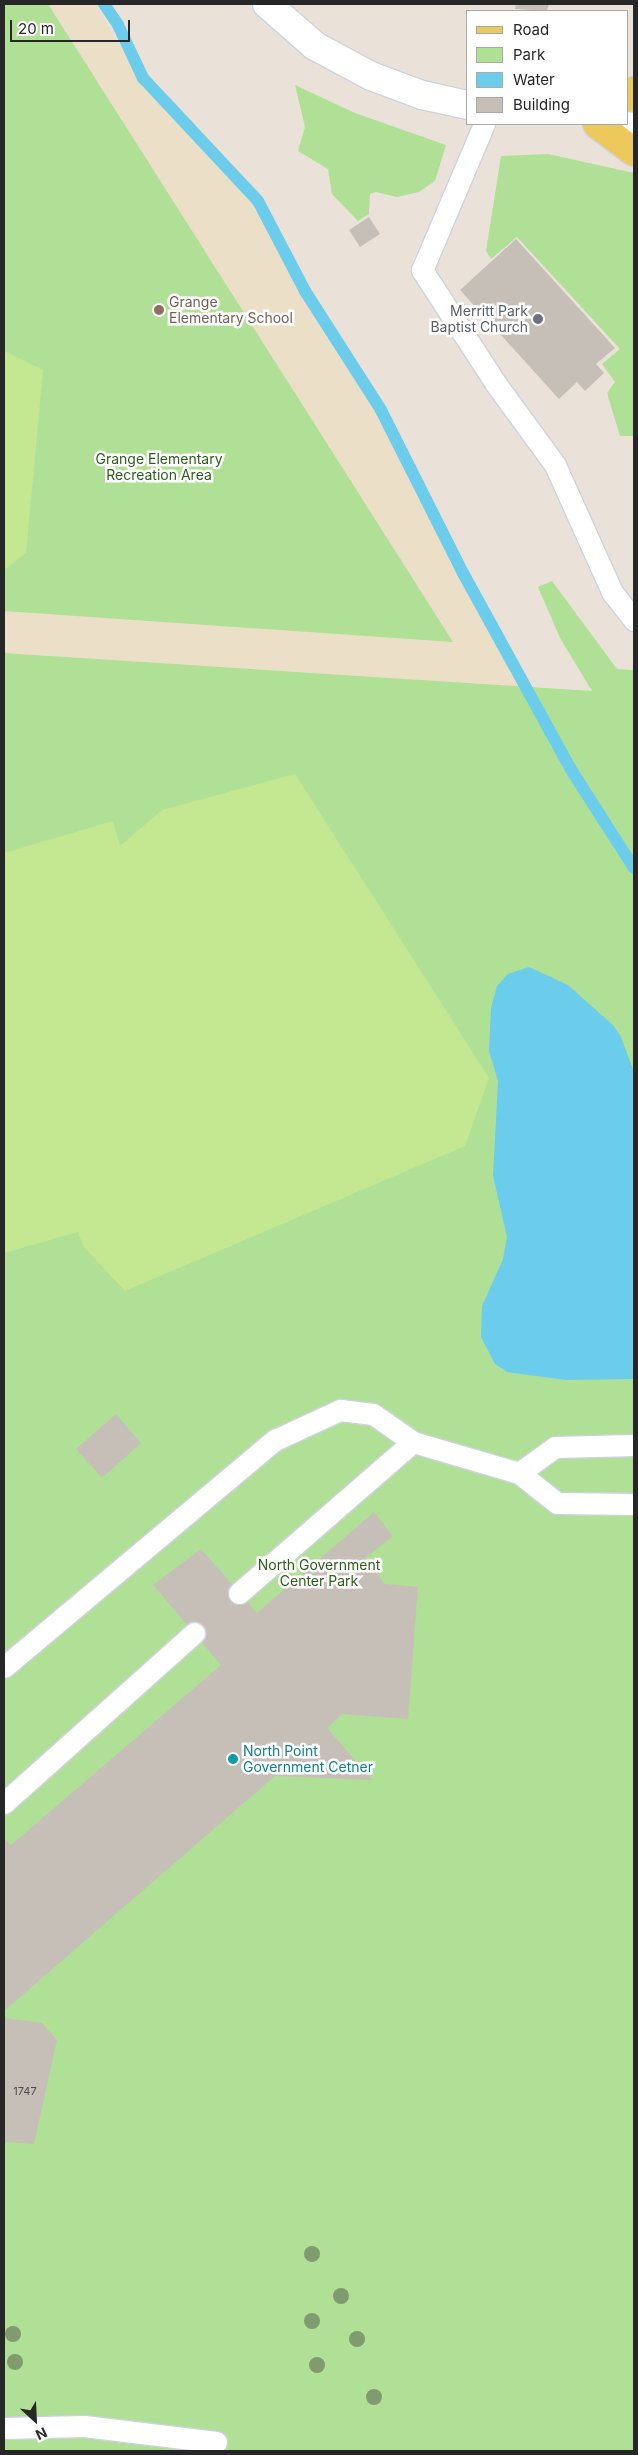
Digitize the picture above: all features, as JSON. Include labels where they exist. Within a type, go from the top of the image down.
[{"type":"main road","points":[[600,125],[634,152]]},
{"type":"street","points":[[267,4],[315,46],[371,76],[422,95],[466,105]]},
{"type":"street","points":[[608,125],[634,128]]},
{"type":"lane","points":[[484,125],[422,270],[496,384],[555,465],[612,592],[634,620]]},
{"type":"lane","points":[[4,1668],[275,1440],[340,1410],[373,1414],[413,1442],[519,1473],[557,1503],[634,1504]]},
{"type":"lane","points":[[239,1593],[413,1442]]},
{"type":"lane","points":[[519,1473],[555,1447],[634,1445]]},
{"type":"lane","points":[[4,1803],[194,1634]]},
{"type":"lane","points":[[4,2428],[84,2426],[216,2442]]},
{"type":"shaded area","name":"Grange Elementary Recreation Area","points":[[4,4],[96,4],[117,42],[141,71],[182,109],[231,166],[275,226],[288,261],[341,360],[405,450],[529,687],[4,653]]},
{"type":"green space","name":"Grange Elementary Recreation Area","points":[[4,4],[48,4],[453,642],[4,611]]},
{"type":"green space","points":[[295,85],[355,113],[446,145],[435,181],[419,192],[397,197],[376,192],[370,194],[369,214],[358,221],[332,194],[328,169],[298,151],[305,127]]},
{"type":"green space","points":[[548,154],[634,173],[634,436],[620,436],[607,393],[615,382],[602,364],[620,349],[517,237],[491,259],[486,251],[501,156]]},
{"type":"green space","points":[[4,351],[43,370],[26,553],[4,570]]},
{"type":"green space","name":"North Government Center Park","points":[[552,581],[617,669],[634,670],[634,2451],[4,2451],[4,653],[592,691],[560,638],[538,587]]},
{"type":"green space","points":[[295,774],[489,1078],[465,1146],[125,1291],[83,1246],[78,1232],[4,1253],[4,853],[113,821],[120,846],[162,810]]},
{"type":"water","points":[[529,967],[568,985],[614,1026],[621,1037],[634,1072],[634,1379],[566,1380],[507,1372],[495,1364],[481,1337],[482,1306],[503,1259],[507,1237],[493,1176],[498,1081],[489,1051],[491,1008],[497,986],[508,974]]},
{"type":"building","points":[[516,4],[549,4],[547,10],[515,9]]},
{"type":"building","points":[[369,217],[380,234],[360,247],[349,230]]},
{"type":"building","name":"Merritt Park Baptist Church","points":[[516,239],[615,348],[596,364],[604,373],[585,391],[577,382],[559,399],[460,290]]},
{"type":"building","points":[[116,1414],[141,1443],[102,1478],[76,1449]]},
{"type":"building","name":"North Point Government Cetner","points":[[374,1512],[393,1536],[365,1558],[385,1584],[418,1587],[408,1719],[342,1714],[327,1728],[373,1780],[275,1776],[4,2011],[4,1838],[11,1845],[221,1665],[153,1585],[201,1549],[257,1613]]},
{"type":"building","points":[[4,2018],[42,2023],[57,2040],[34,2144],[4,2142]]},
{"type":"waterway","points":[[104,4],[118,25],[143,78],[258,201],[305,291],[381,410],[463,573],[570,768],[634,868]]},
{"type":"place","name":"Grange Elementary School","points":[[159,310]]},
{"type":"place","name":"Merritt Park Baptist Church","points":[[538,319]]},
{"type":"place","name":"North Point Government Cetner","points":[[233,1759]]}]
